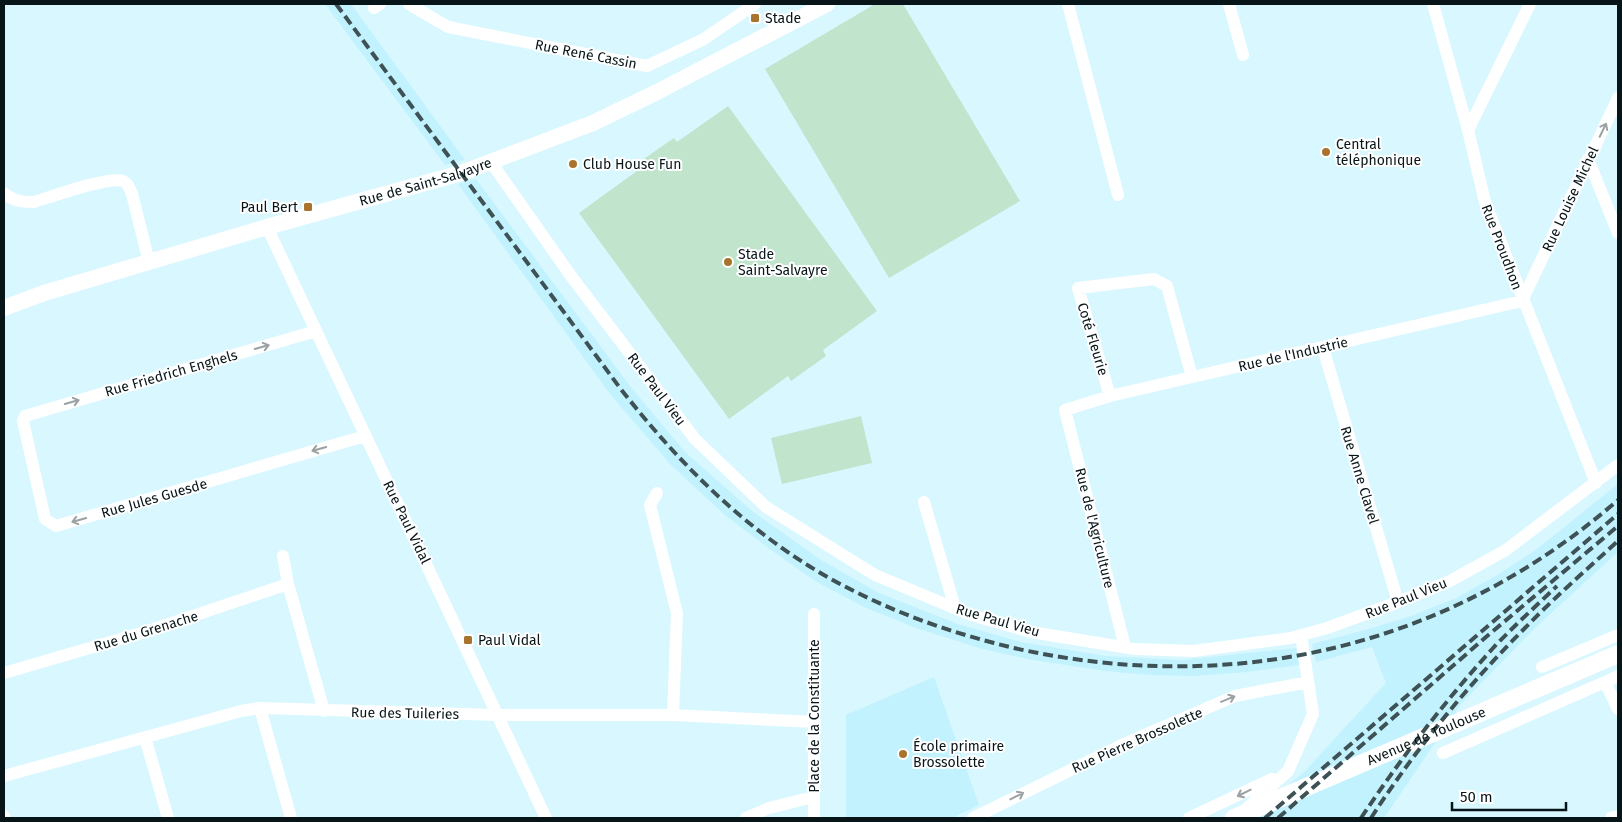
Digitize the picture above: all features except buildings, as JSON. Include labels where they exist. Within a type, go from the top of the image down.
[{"type":"main road","name":"Avenue de Toulouse","points":[[1235,818],[1618,654]]},
{"type":"street","name":"Rue René Cassin","points":[[409,4],[448,27],[647,66],[704,39],[755,4]]},
{"type":"street","name":"Rue de Saint-Salvayre","points":[[4,308],[149,262],[461,173],[491,162],[515,151],[593,123],[657,92],[826,4]]},
{"type":"street","points":[[1068,4],[1118,195]]},
{"type":"street","points":[[1229,4],[1244,55]]},
{"type":"street","name":"Rue Proudhon","points":[[1433,4],[1468,130],[1485,202],[1522,300],[1596,483]]},
{"type":"street","points":[[1468,130],[1530,4]]},
{"type":"street","name":"Rue Louise Michel","points":[[1522,300],[1618,98]]},
{"type":"street","points":[[1588,159],[1618,233]]},
{"type":"street","name":"Rue Paul Vieu","points":[[491,162],[571,276],[695,439],[766,507],[875,575],[971,615],[1031,632],[1135,649],[1194,652],[1301,635],[1327,628],[1450,581],[1506,550],[1618,465]]},
{"type":"street","points":[[4,193],[12,200],[34,202],[109,180],[123,181],[129,186],[132,194],[149,262]]},
{"type":"street","name":"Rue Paul Vidal","points":[[267,227],[546,818]]},
{"type":"street","name":"Coté Fleurie","points":[[1110,396],[1078,288],[1154,279],[1167,286],[1192,377]]},
{"type":"street","name":"Rue de l'Industrie","points":[[1064,410],[1110,396],[1323,348],[1522,300]]},
{"type":"street","name":"Rue Friedrich Enghels","points":[[25,416],[316,331]]},
{"type":"street","name":"Rue Anne Clavel","points":[[1323,348],[1398,602]]},
{"type":"street","name":"Rue de l'Agriculture","points":[[1064,410],[1125,647]]},
{"type":"street","name":"Rue Jules Guesde","points":[[25,416],[23,421],[45,519],[56,526],[365,436]]},
{"type":"street","points":[[657,493],[650,505],[677,613],[673,715]]},
{"type":"street","points":[[924,502],[955,608]]},
{"type":"street","points":[[282,556],[288,584],[324,711]]},
{"type":"street","name":"Rue du Grenache","points":[[4,673],[148,631],[288,584]]},
{"type":"street","name":"Place de la Constituante","points":[[814,614],[814,818]]},
{"type":"street","points":[[1235,818],[1288,771],[1313,714],[1301,635]]},
{"type":"street","points":[[1542,667],[1618,635]]},
{"type":"street","name":"Avenue de Toulouse","points":[[1443,753],[1618,676]]},
{"type":"street","name":"Rue Pierre Brossolette","points":[[973,818],[1126,743],[1235,696],[1308,682]]},
{"type":"street","points":[[1605,682],[1618,709]]},
{"type":"street","points":[[260,708],[290,818]]},
{"type":"street","name":"Rue des Tuileries","points":[[4,776],[241,711],[260,708],[498,715],[673,715],[815,722]]},
{"type":"street","points":[[145,737],[168,818]]},
{"type":"street","points":[[1189,818],[1288,771]]},
{"type":"street","points":[[746,818],[769,808],[813,797]]},
{"type":"street","points":[[1610,818],[1618,816]]},
{"type":"shaded area","points":[[325,4],[351,4],[465,160],[445,165]]},
{"type":"shaded area","points":[[476,179],[630,386],[685,452],[752,511],[821,560],[879,593],[958,624],[1021,642],[1106,656],[1181,660],[1296,648],[1299,665],[1195,676],[1105,671],[1027,659],[979,648],[916,628],[864,607],[815,581],[726,516],[670,464],[610,394],[458,184]]},
{"type":"shaded area","points":[[1618,484],[1618,552],[1537,626],[1462,703],[1384,818],[1250,818],[1305,771],[1386,683],[1372,647],[1316,662],[1312,644],[1411,616],[1456,598],[1499,574],[1537,549]]},
{"type":"shaded area","name":"École primaire Brossolette","points":[[934,677],[979,805],[952,818],[846,818],[846,715]]},
{"type":"green space","name":"Stade Saint-Salvayre","points":[[875,4],[903,4],[1020,201],[889,278],[765,69]]},
{"type":"green space","name":"Stade Saint-Salvayre","points":[[728,106],[877,311],[823,350],[826,356],[791,381],[788,376],[729,419],[579,213],[641,168],[638,163],[674,138],[677,142]]},
{"type":"green space","points":[[861,416],[872,463],[782,484],[771,438]]},
{"type":"railway","points":[[336,4],[620,388],[684,462],[730,507],[782,548],[809,566],[857,593],[908,615],[960,634],[1014,648],[1096,662],[1176,666],[1256,662],[1334,648],[1410,625],[1483,592],[1552,551],[1618,500]]},
{"type":"railway","points":[[1265,818],[1618,514]]},
{"type":"railway","points":[[1278,818],[1486,637],[1618,526]]},
{"type":"railway","points":[[1371,818],[1424,743],[1482,673],[1547,606],[1618,541]]},
{"type":"railway","points":[[1361,818],[1408,752],[1458,688],[1494,647],[1557,586]]},
{"type":"place","name":"Stade","points":[[755,18]]},
{"type":"place","name":"Central téléphonique","points":[[1326,152]]},
{"type":"place","name":"Club House Fun","points":[[573,164]]},
{"type":"place","name":"Paul Bert","points":[[308,207]]},
{"type":"place","name":"Stade Saint-Salvayre","points":[[728,262]]},
{"type":"place","name":"Paul Vidal","points":[[468,640]]},
{"type":"place","name":"École primaire Brossolette","points":[[903,754]]}]
